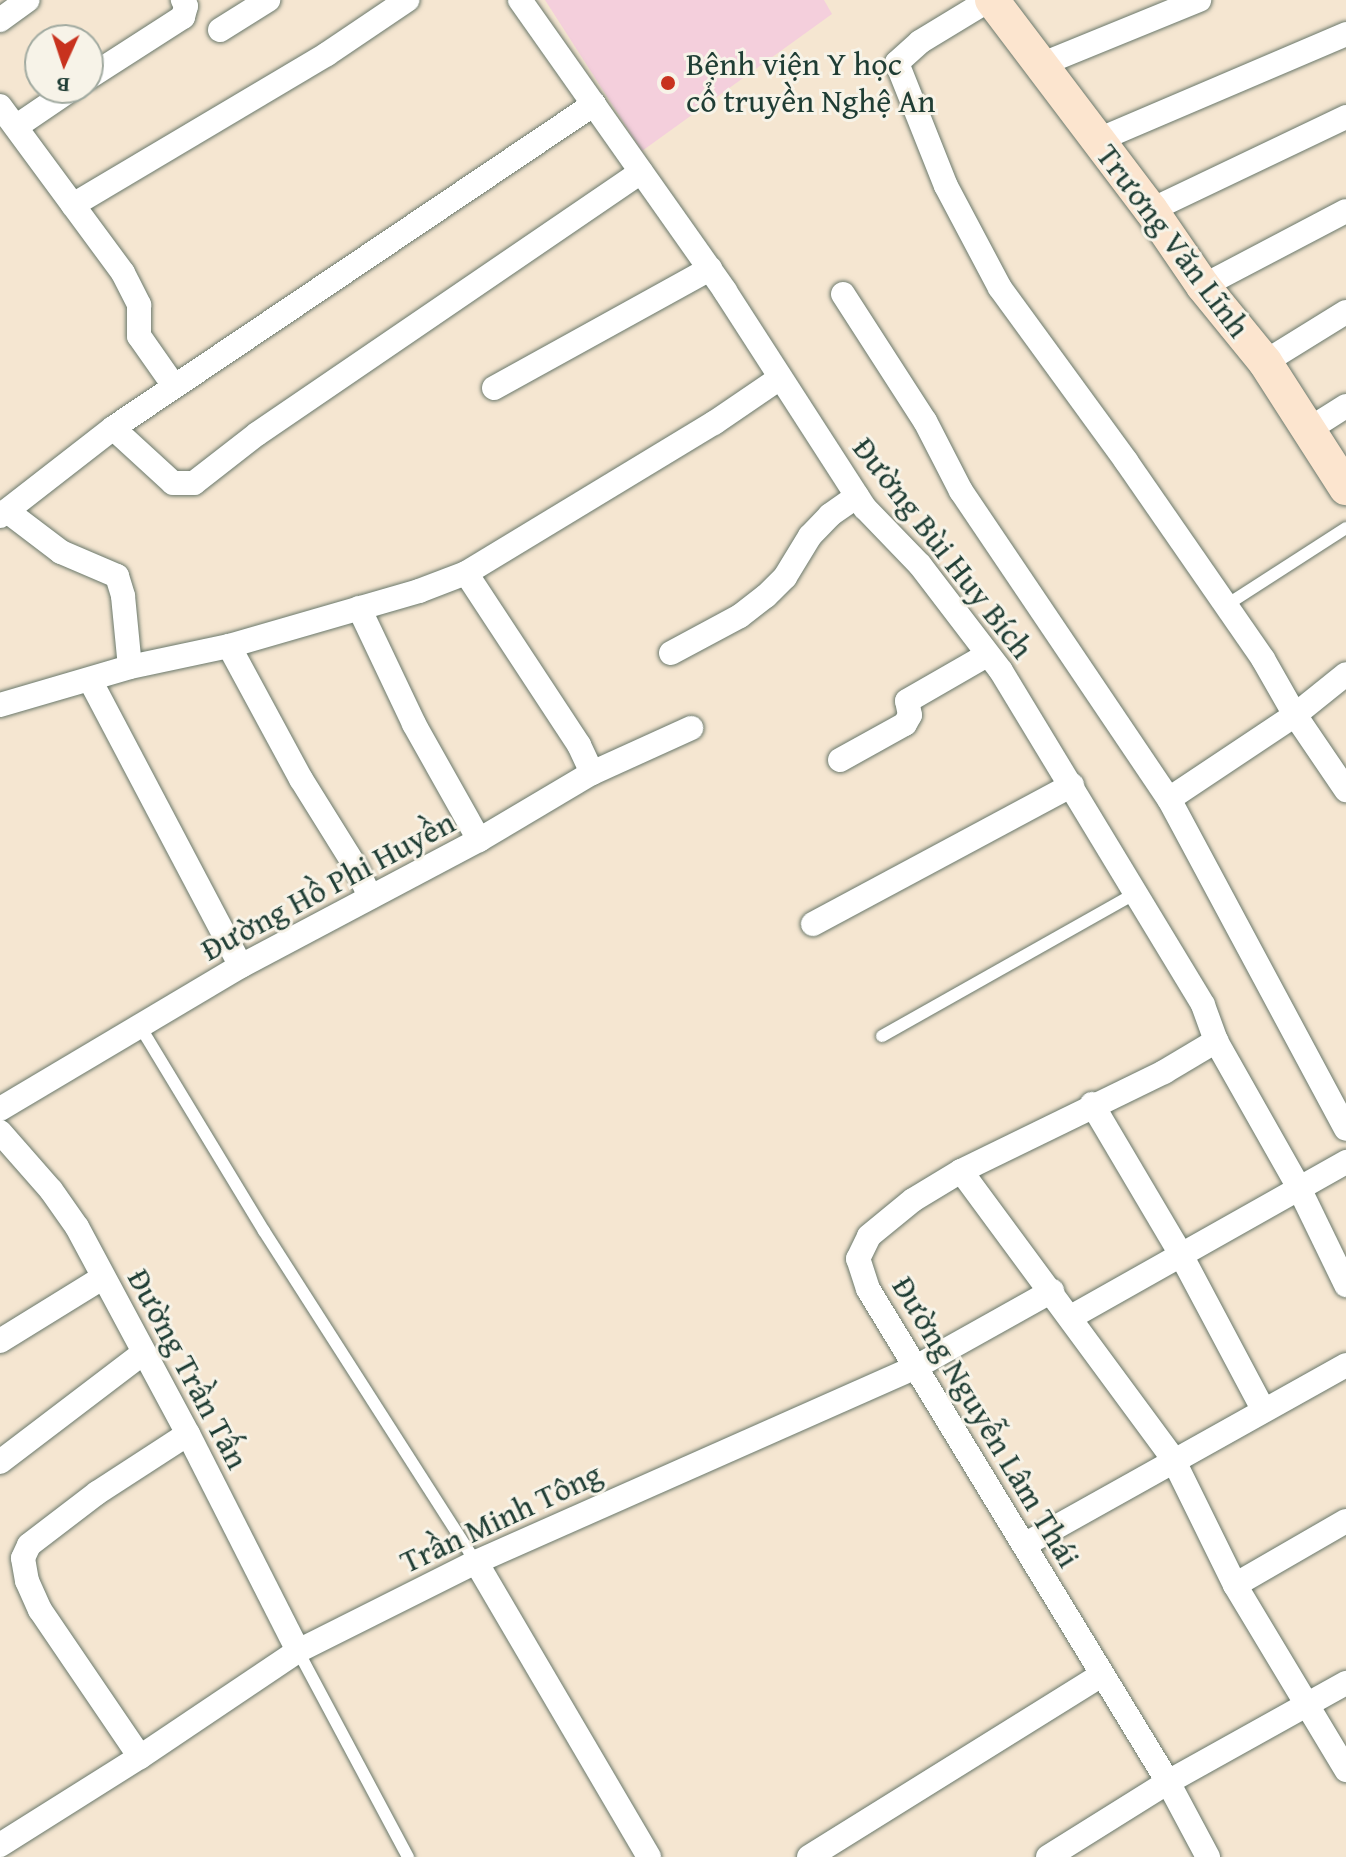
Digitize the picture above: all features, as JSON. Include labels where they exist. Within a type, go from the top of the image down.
[{"type":"street","points":[[0,20],[28,0]]},
{"type":"street","points":[[104,68],[183,17],[186,6],[183,0]]},
{"type":"street","points":[[220,30],[268,0]]},
{"type":"street","points":[[73,205],[327,54],[407,0]]},
{"type":"street","name":"Đường Bùi Huy Bích","points":[[520,0],[710,269],[857,496],[941,590],[1072,785],[1203,1005],[1216,1041],[1299,1188],[1346,1285]]},
{"type":"street","points":[[990,0],[906,53],[897,63],[946,186],[1000,288],[1126,461],[1263,659],[1295,715],[1346,790]]},
{"type":"street","name":"Trương Văn Lĩnh","points":[[990,0],[1151,210],[1203,286],[1265,362],[1346,488]]},
{"type":"street","points":[[1040,65],[1199,0]]},
{"type":"street","points":[[1098,140],[1346,34]]},
{"type":"street","points":[[17,126],[49,104]]},
{"type":"street","points":[[130,667],[123,596],[117,576],[61,552],[4,513],[113,428],[594,104]]},
{"type":"street","points":[[0,106],[135,293],[139,305],[139,336],[174,386]]},
{"type":"street","points":[[1151,210],[1346,117]]},
{"type":"street","points":[[113,428],[173,483],[194,483],[257,434],[641,172]]},
{"type":"street","points":[[1203,286],[1346,211]]},
{"type":"street","points":[[494,388],[710,269]]},
{"type":"street","points":[[843,294],[925,421],[961,491],[1169,799],[1346,1129]]},
{"type":"street","points":[[1265,362],[1346,312]]},
{"type":"street","points":[[0,705],[130,667],[229,646],[466,573],[714,423],[780,378]]},
{"type":"street","points":[[1308,430],[1346,406]]},
{"type":"street","points":[[671,653],[740,616],[766,596],[785,577],[810,536],[830,515],[857,496]]},
{"type":"street","points":[[466,573],[579,745],[592,773]]},
{"type":"street","points":[[359,608],[414,724],[479,840]]},
{"type":"street","points":[[229,646],[370,897]]},
{"type":"street","points":[[840,760],[905,724],[910,715],[907,701],[987,655]]},
{"type":"street","points":[[1169,799],[1295,715],[1346,674]]},
{"type":"street","points":[[90,680],[241,966]]},
{"type":"street","name":"Đường Hồ Phi Huyền","points":[[0,1109],[241,966],[479,840],[592,773],[691,728]]},
{"type":"street","points":[[813,924],[1072,785]]},
{"type":"street","name":"Đường Nguyễn Lâm Thái","points":[[1208,1857],[1168,1782],[868,1289],[858,1259],[869,1236],[913,1200],[961,1171],[1092,1104],[1164,1072],[1216,1041]]},
{"type":"street","points":[[1092,1104],[1180,1253],[1263,1409]]},
{"type":"street","name":"Đường Trần Tấn","points":[[0,1132],[51,1190],[77,1227],[188,1434],[298,1651]]},
{"type":"street","points":[[1071,1317],[1346,1162]]},
{"type":"street","points":[[961,1171],[1173,1459],[1235,1585],[1346,1770]]},
{"type":"street","points":[[0,1341],[102,1278]]},
{"type":"street","name":"Trần Minh Tông","points":[[2,1839],[140,1757],[298,1651],[476,1562],[916,1367],[1052,1291]]},
{"type":"street","points":[[0,1462],[143,1353]]},
{"type":"street","points":[[1024,1545],[1346,1365]]},
{"type":"street","points":[[140,1757],[40,1610],[27,1581],[23,1558],[29,1545],[97,1493],[188,1434]]},
{"type":"street","points":[[1235,1585],[1346,1521]]},
{"type":"street","points":[[476,1562],[649,1857]]},
{"type":"street","points":[[809,1857],[1101,1675]]},
{"type":"street","points":[[1048,1857],[1168,1782],[1346,1683]]},
{"type":"lane","points":[[1225,606],[1346,528]]},
{"type":"lane","points":[[882,1036],[1138,892]]},
{"type":"lane","points":[[141,1028],[264,1231],[476,1562]]},
{"type":"lane","points":[[298,1651],[408,1857]]},
{"type":"shaded area","name":"Bệnh viện Y học cổ truyền Nghệ An","points":[[545,0],[824,0],[832,14],[642,151]]},
{"type":"place","name":"Bệnh viện Y học cổ truyền Nghệ An","points":[[668,83]]}]
